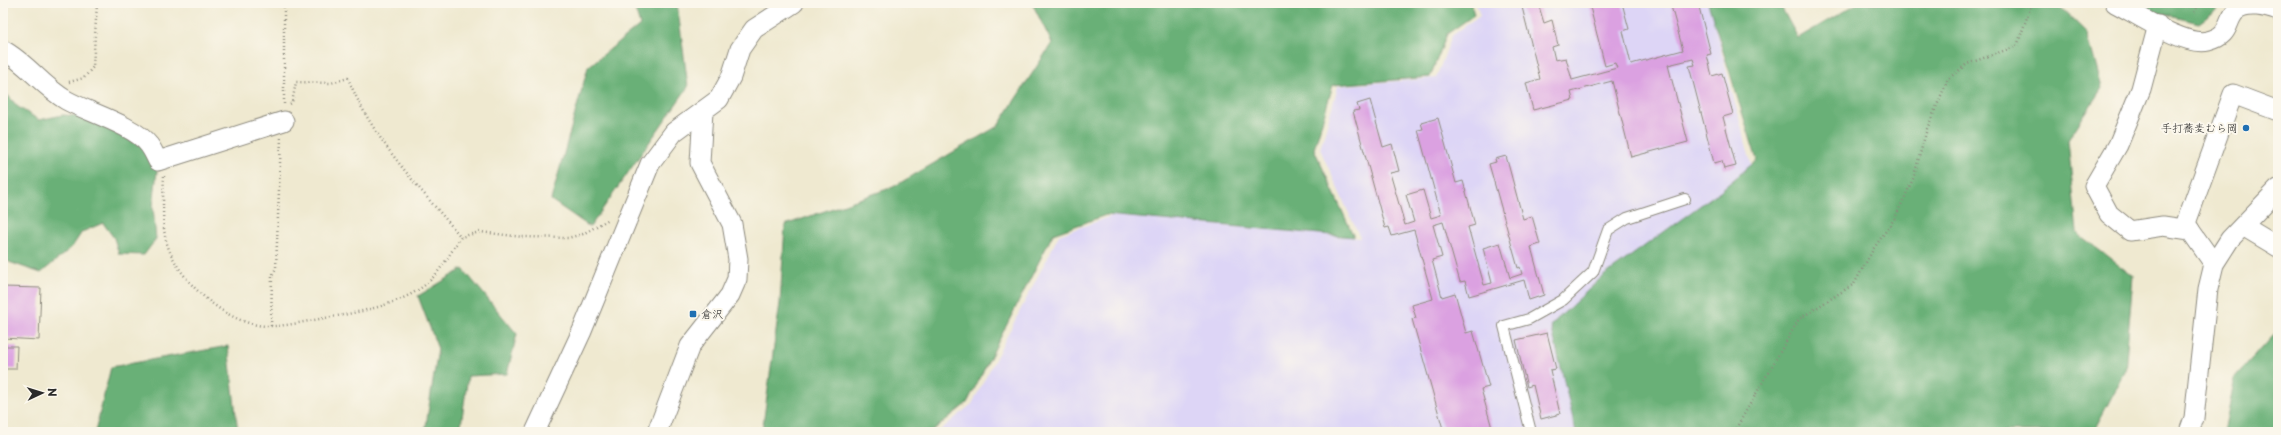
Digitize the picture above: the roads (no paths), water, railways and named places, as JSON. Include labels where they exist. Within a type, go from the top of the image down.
[{"type":"street","points":[[535,432],[582,331],[650,164],[674,132],[719,99],[731,77],[740,49],[754,29],[794,3]]},
{"type":"street","points":[[2115,3],[2182,39],[2207,41],[2225,33],[2236,11],[2247,6],[2268,7],[2278,12]]},
{"type":"street","points":[[2158,25],[2141,89],[2118,145],[2094,186],[2109,214],[2130,231],[2163,226],[2190,230]]},
{"type":"street","points":[[3,50],[22,62],[65,100],[97,114],[138,136],[149,144],[158,161],[284,114]]},
{"type":"street","points":[[2214,264],[2186,223],[2233,94],[2278,111]]},
{"type":"street","points":[[657,432],[690,346],[730,295],[737,280],[738,259],[732,224],[700,163],[703,112]]},
{"type":"street","points":[[2189,432],[2194,418],[2208,290],[2214,264],[2230,239],[2278,189]]},
{"type":"street","points":[[2243,226],[2278,247]]},
{"type":"lane","points":[[1531,432],[1504,326],[1529,319],[1563,300],[1593,272],[1608,230],[1627,218],[1685,199]]},
{"type":"place","name":"手打蕎麦むら岡","points":[[2246,128]]},
{"type":"place","name":"倉沢","points":[[693,314]]}]
